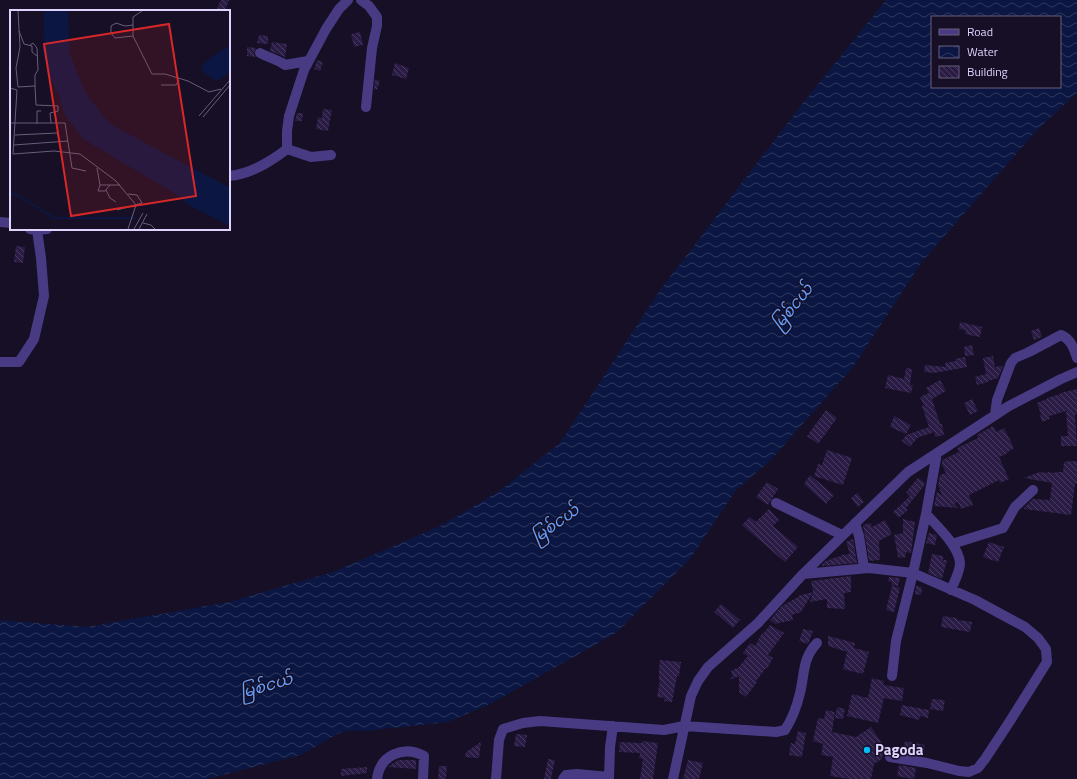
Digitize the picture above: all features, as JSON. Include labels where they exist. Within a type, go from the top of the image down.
[{"type":"street","points":[[287,149],[289,116],[304,70],[326,30],[348,0]]},
{"type":"street","points":[[361,0],[369,6],[377,17],[377,26],[372,48],[366,107]]},
{"type":"street","points":[[260,53],[277,59],[285,65],[308,61]]},
{"type":"street","points":[[287,149],[311,157],[331,155]]},
{"type":"street","points":[[230,176],[256,168],[273,159],[287,149]]},
{"type":"street","points":[[0,222],[10,223]]},
{"type":"street","points":[[0,362],[19,362],[34,339],[44,296],[38,230]]},
{"type":"street","points":[[995,415],[997,400],[1011,363],[1015,358],[1061,335],[1067,337],[1077,358]]},
{"type":"street","points":[[673,779],[691,696],[698,681],[708,667],[758,623],[803,574],[908,472],[1009,406],[1077,372]]},
{"type":"street","points":[[892,676],[896,641],[926,514],[936,453]]},
{"type":"street","points":[[952,544],[1003,528],[1015,507],[1033,490]]},
{"type":"street","points":[[776,503],[842,535]]},
{"type":"street","points":[[926,514],[952,544],[960,563],[951,590]]},
{"type":"street","points":[[855,523],[859,536],[864,568]]},
{"type":"street","points":[[803,574],[864,568],[913,573],[1004,615],[1025,627],[1038,638],[1046,649],[1047,662],[978,768],[969,772],[958,771],[942,766],[890,757]]},
{"type":"street","points":[[496,779],[499,740],[503,729],[523,723],[540,721],[664,730],[684,726],[776,732],[785,730],[791,721],[800,694],[804,663],[810,650],[818,643]]},
{"type":"street","points":[[563,779],[566,776],[577,774],[609,778],[610,747],[613,726]]},
{"type":"street","points":[[377,779],[378,770],[392,754],[398,752],[419,754],[424,756],[423,779]]},
{"type":"water","name":"မြစ်ငယ်","points":[[886,0],[1077,0],[1077,93],[1036,131],[921,263],[854,366],[770,461],[736,490],[690,559],[616,633],[492,703],[448,722],[365,731],[347,731],[337,734],[301,755],[207,779],[0,779],[0,620],[87,627],[229,602],[333,572],[440,526],[498,492],[560,443],[660,290],[802,104]]},
{"type":"building","points":[[221,0],[229,0],[225,10],[216,10]]},
{"type":"building","points":[[360,32],[363,45],[354,47],[351,34]]},
{"type":"building","points":[[259,35],[268,36],[268,44],[257,43]]},
{"type":"building","points":[[272,42],[287,44],[285,57],[270,51]]},
{"type":"building","points":[[247,47],[256,48],[254,53],[255,57],[247,56]]},
{"type":"building","points":[[317,60],[323,62],[320,71],[314,69]]},
{"type":"building","points":[[395,63],[409,68],[406,79],[392,75]]},
{"type":"building","points":[[375,79],[380,81],[377,90],[374,89]]},
{"type":"building","points":[[323,109],[332,110],[328,131],[316,129],[318,117],[322,118]]},
{"type":"building","points":[[297,113],[303,113],[302,121],[295,121]]},
{"type":"building","points":[[16,246],[25,247],[23,263],[14,262]]},
{"type":"building","points":[[960,322],[982,327],[980,337],[965,334],[966,330],[959,329]]},
{"type":"building","points":[[1039,328],[1042,337],[1034,340],[1031,331]]},
{"type":"building","points":[[972,345],[974,355],[965,356],[964,347]]},
{"type":"building","points":[[993,356],[995,367],[1003,367],[998,378],[977,385],[975,377],[986,374],[983,358]]},
{"type":"building","points":[[965,357],[967,367],[934,373],[924,372],[925,365],[946,367],[945,363],[956,361],[955,359]]},
{"type":"building","points":[[906,368],[912,369],[910,385],[913,385],[911,393],[885,388],[888,375],[904,379]]},
{"type":"building","points":[[940,380],[946,391],[932,399],[940,424],[942,424],[944,435],[935,437],[934,432],[917,438],[910,447],[902,441],[906,435],[929,427],[922,406],[924,406],[920,397],[929,393],[926,388]]},
{"type":"building","points":[[1077,389],[1077,414],[1075,414],[1077,446],[1061,446],[1061,436],[1068,436],[1066,411],[1049,416],[1050,419],[1042,422],[1037,403],[1060,393]]},
{"type":"building","points":[[972,399],[978,411],[970,415],[964,403]]},
{"type":"building","points":[[826,410],[837,418],[818,444],[807,436]]},
{"type":"building","points":[[894,416],[911,425],[906,434],[890,427]]},
{"type":"building","points":[[993,426],[996,432],[1004,428],[1014,448],[999,457],[1009,479],[1000,483],[999,480],[969,495],[973,505],[961,509],[958,502],[954,504],[958,508],[934,506],[937,492],[942,495],[938,485],[940,475],[946,473],[942,465],[942,460],[959,452],[957,448],[978,438],[977,435]]},
{"type":"building","points":[[827,450],[852,458],[843,485],[814,476],[818,464],[822,465]]},
{"type":"building","points":[[1077,461],[1077,484],[1075,484],[1071,515],[1024,509],[1033,499],[1050,500],[1052,483],[1024,478],[1039,472],[1063,472],[1064,462]]},
{"type":"building","points":[[810,475],[834,495],[826,504],[804,484]]},
{"type":"building","points":[[918,478],[925,483],[924,486],[906,508],[908,510],[898,517],[893,512],[910,496],[906,492]]},
{"type":"building","points":[[767,482],[778,489],[768,505],[756,497]]},
{"type":"building","points":[[857,493],[864,502],[858,507],[851,498]]},
{"type":"building","points":[[769,509],[779,520],[773,526],[798,547],[785,562],[742,525],[750,517],[756,522]]},
{"type":"building","points":[[903,519],[915,522],[911,553],[906,552],[905,558],[898,557],[894,535],[903,533]]},
{"type":"building","points":[[885,520],[892,534],[879,541],[880,560],[869,561],[863,525],[871,523],[872,527]]},
{"type":"building","points":[[929,533],[937,535],[935,545],[926,543]]},
{"type":"building","points":[[853,539],[857,563],[823,566],[822,564],[826,561],[841,555],[850,554],[846,542]]},
{"type":"building","points":[[989,542],[1004,547],[998,562],[983,557]]},
{"type":"building","points":[[932,554],[943,556],[943,560],[947,560],[942,579],[928,573]]},
{"type":"building","points":[[851,576],[851,592],[844,593],[845,609],[827,608],[827,599],[810,602],[813,591],[811,581]]},
{"type":"building","points":[[889,577],[900,578],[898,586],[891,585],[892,582],[888,581]]},
{"type":"building","points":[[892,586],[900,588],[894,612],[886,610]]},
{"type":"building","points":[[916,586],[922,587],[921,595],[915,594]]},
{"type":"building","points":[[813,592],[801,612],[792,615],[793,620],[775,624],[770,620],[782,606],[798,596]]},
{"type":"building","points":[[721,604],[740,620],[733,628],[714,612]]},
{"type":"building","points":[[943,616],[972,622],[970,632],[941,627]]},
{"type":"building","points":[[770,625],[784,633],[768,655],[773,658],[767,669],[766,668],[756,681],[757,682],[746,697],[739,692],[739,676],[729,680],[733,676],[731,671],[738,668],[748,656],[743,653],[750,643],[755,646],[762,633],[763,634]]},
{"type":"building","points":[[803,629],[813,631],[808,644],[799,641]]},
{"type":"building","points":[[828,636],[855,643],[854,648],[869,652],[863,674],[843,669],[847,652],[828,646]]},
{"type":"building","points":[[660,660],[681,662],[672,702],[664,701],[665,698],[657,697],[660,680]]},
{"type":"building","points":[[872,678],[884,681],[883,685],[904,688],[902,701],[884,698],[878,723],[847,716],[852,694],[868,698]]},
{"type":"building","points":[[932,699],[945,700],[943,711],[930,709]]},
{"type":"building","points":[[902,705],[929,710],[928,718],[920,716],[919,720],[900,715]]},
{"type":"building","points":[[837,707],[845,709],[843,719],[835,718]]},
{"type":"building","points":[[826,710],[835,712],[832,732],[856,737],[871,727],[884,746],[882,759],[874,764],[871,779],[850,779],[830,776],[833,757],[821,755],[823,744],[813,741],[818,718],[824,719]]},
{"type":"building","points":[[798,731],[806,733],[802,757],[789,755],[791,743],[795,744]]},
{"type":"building","points":[[516,734],[527,735],[525,747],[514,746]]},
{"type":"building","points":[[642,741],[658,743],[653,779],[640,779],[643,759],[639,758],[640,753],[619,752],[620,742],[642,743]]},
{"type":"building","points":[[905,741],[925,745],[923,756],[903,752]]},
{"type":"building","points":[[481,742],[479,758],[465,757],[466,752]]},
{"type":"building","points":[[548,759],[555,760],[551,779],[544,779]]},
{"type":"building","points":[[398,760],[416,760],[416,769],[388,767]]},
{"type":"building","points":[[688,760],[703,763],[699,779],[683,779]]},
{"type":"building","points":[[899,765],[916,768],[914,779],[897,776]]},
{"type":"building","points":[[439,766],[447,766],[446,779],[438,779]]},
{"type":"building","points":[[367,767],[367,773],[341,776],[341,769]]},
{"type":"place","name":"Pagoda","points":[[867,750]]}]
